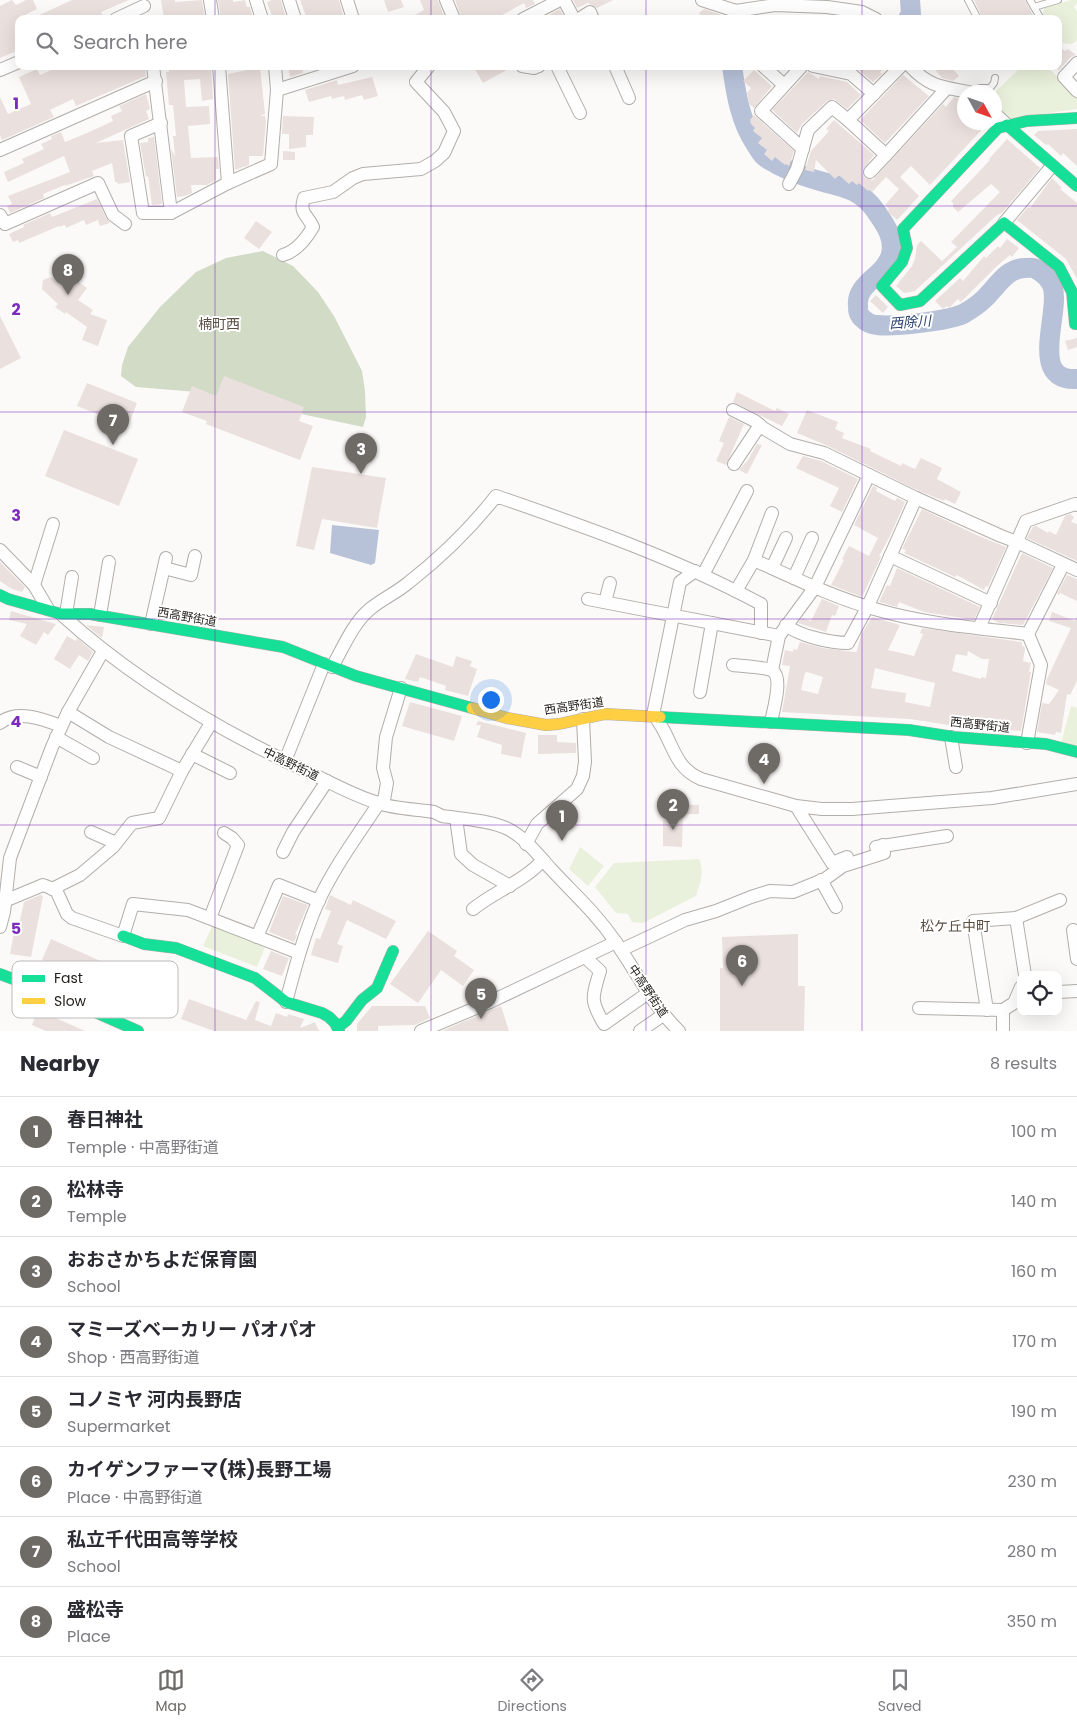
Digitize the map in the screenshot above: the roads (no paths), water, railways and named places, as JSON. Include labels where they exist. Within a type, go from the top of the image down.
[{"type":"main road","points":[[1077,118],[1038,120],[998,128],[904,229],[907,248],[902,262],[882,286],[900,305],[920,301],[1004,223],[1059,267],[1072,292],[1075,324],[1077,324]]},
{"type":"main road","points":[[1007,125],[1077,186]]},
{"type":"main road","name":"西高野街道","points":[[0,595],[8,599],[64,614],[100,615],[283,647],[328,665],[401,688],[531,724],[554,725],[604,714],[636,715],[655,718],[910,730],[951,736],[1046,744],[1077,752]]},
{"type":"main road","points":[[123,936],[144,944],[176,948],[255,978],[264,982],[280,999],[323,1013],[338,1029],[362,1000],[377,988],[393,951]]},
{"type":"main road","points":[[0,974],[12,979]]},
{"type":"main road","points":[[109,1018],[138,1031]]},
{"type":"street","points":[[210,0],[212,15]]},
{"type":"street","points":[[256,0],[261,15]]},
{"type":"street","points":[[289,0],[294,15]]},
{"type":"street","points":[[348,0],[352,15]]},
{"type":"street","points":[[446,0],[452,15]]},
{"type":"street","points":[[531,15],[562,0],[571,15]]},
{"type":"street","points":[[702,0],[736,6],[775,2],[827,7],[862,12],[868,15]]},
{"type":"street","points":[[127,15],[145,8]]},
{"type":"street","points":[[1077,63],[1064,77],[1077,91]]},
{"type":"street","points":[[0,70],[15,64]]},
{"type":"street","points":[[155,70],[171,213]]},
{"type":"street","points":[[219,70],[228,183]]},
{"type":"street","points":[[160,123],[131,136],[143,212],[171,213],[228,183],[271,164],[277,90],[275,70]]},
{"type":"street","points":[[277,90],[312,72],[326,70]]},
{"type":"street","points":[[283,255],[291,253],[299,246],[313,227],[304,214],[302,206],[304,198],[333,192],[353,178],[363,174],[421,169],[444,153],[454,131],[444,112],[416,82],[426,70]]},
{"type":"street","points":[[559,70],[580,113]]},
{"type":"street","points":[[617,70],[628,98]]},
{"type":"street","points":[[767,70],[784,85]]},
{"type":"street","points":[[798,70],[761,111],[803,148]]},
{"type":"street","points":[[832,70],[851,74],[874,94]]},
{"type":"street","points":[[848,120],[897,70]]},
{"type":"street","points":[[913,70],[919,77],[927,82],[946,89],[957,90]]},
{"type":"street","points":[[0,150],[156,81]]},
{"type":"street","points":[[870,172],[946,89]]},
{"type":"street","points":[[789,184],[797,169],[808,130],[832,107],[886,155]]},
{"type":"street","points":[[1002,120],[1007,125]]},
{"type":"street","points":[[1004,223],[1052,166]]},
{"type":"street","points":[[0,215],[6,224],[98,183],[113,215],[125,224]]},
{"type":"street","points":[[733,410],[790,444],[824,453],[916,498],[1077,570]]},
{"type":"street","points":[[734,464],[760,425]]},
{"type":"street","points":[[772,670],[783,631],[815,587],[869,475]]},
{"type":"street","points":[[747,491],[699,573],[680,582],[655,701],[655,718],[663,729],[679,762],[692,775],[796,806],[822,809],[852,809],[992,798],[1077,784]]},
{"type":"street","points":[[285,761],[328,665],[370,609],[407,584],[432,563],[496,496],[576,524],[699,573],[736,591],[761,604],[761,633]]},
{"type":"street","points":[[588,599],[761,633],[783,631],[800,633],[839,643],[848,643],[868,606],[916,498]]},
{"type":"street","points":[[979,628],[1026,521],[1077,504]]},
{"type":"street","points":[[736,591],[754,560],[772,513]]},
{"type":"street","points":[[34,585],[53,524]]},
{"type":"street","points":[[772,568],[786,538]]},
{"type":"street","points":[[794,578],[812,538]]},
{"type":"street","points":[[0,550],[34,585],[48,609]]},
{"type":"street","points":[[151,624],[165,563],[191,574],[195,556]]},
{"type":"street","points":[[890,556],[990,603]]},
{"type":"street","points":[[754,560],[815,587],[868,606],[908,617],[1028,634]]},
{"type":"street","points":[[100,615],[109,562]]},
{"type":"street","points":[[1027,743],[1040,665],[1028,634],[1063,564]]},
{"type":"street","points":[[64,614],[72,577]]},
{"type":"street","points":[[605,602],[610,583]]},
{"type":"street","name":"中高野街道","points":[[64,614],[103,651],[211,723],[285,761],[379,804],[434,812],[442,816],[498,825],[509,829],[543,860],[596,914],[664,1015],[679,1031]]},
{"type":"street","points":[[700,692],[712,624]]},
{"type":"street","points":[[0,927],[10,858],[59,731],[103,651]]},
{"type":"street","points":[[733,664],[772,670],[776,675],[778,689],[771,722]]},
{"type":"street","points":[[286,1002],[299,953],[319,901],[336,869],[379,804],[384,800],[387,783],[383,768],[386,737],[401,688]]},
{"type":"street","points":[[68,712],[109,737],[182,771]]},
{"type":"street","points":[[0,723],[7,717],[36,718],[59,731],[93,758]]},
{"type":"street","points":[[526,844],[537,824],[577,789],[583,776],[585,762],[583,719]]},
{"type":"street","points":[[52,889],[80,875],[116,843],[132,823],[159,818],[182,771],[211,723]]},
{"type":"street","points":[[951,736],[956,767]]},
{"type":"street","points":[[192,754],[230,774]]},
{"type":"street","points":[[17,767],[41,777]]},
{"type":"street","points":[[283,852],[293,832],[327,781]]},
{"type":"street","points":[[796,806],[832,863],[883,845],[947,836]]},
{"type":"street","points":[[456,818],[461,854],[473,865],[510,886]]},
{"type":"street","points":[[91,832],[116,843]]},
{"type":"street","points":[[210,918],[238,845],[224,833]]},
{"type":"street","points":[[421,1031],[490,1002],[585,957],[770,891],[793,892],[821,880],[843,866],[884,853],[883,845]]},
{"type":"street","points":[[472,909],[487,898],[533,872],[543,860]]},
{"type":"street","points":[[821,880],[836,907]]},
{"type":"street","points":[[2,907],[7,900],[43,885],[56,890],[67,914],[72,918],[123,936],[133,904],[188,910],[299,953]]},
{"type":"street","points":[[258,937],[279,885],[319,901]]},
{"type":"street","points":[[987,1010],[973,922],[1016,918],[1060,900]]},
{"type":"street","points":[[1016,918],[1024,971]]},
{"type":"street","points":[[1073,930],[1077,959]]},
{"type":"street","points":[[585,957],[600,971],[593,994],[594,1007],[604,1024],[648,992]]},
{"type":"street","points":[[1062,992],[1077,991]]},
{"type":"street","points":[[918,1008],[1004,1010],[1014,1003],[1017,996]]},
{"type":"street","points":[[1002,1031],[1004,1010]]},
{"type":"street","points":[[640,1031],[664,1015]]},
{"type":"lane","points":[[968,0],[976,15]]},
{"type":"lane","points":[[1030,0],[1039,15]]},
{"type":"lane","points":[[1034,7],[1058,0]]},
{"type":"lane","points":[[992,85],[995,78]]},
{"type":"water","points":[[332,525],[379,530],[375,563],[371,565],[330,553]]},
{"type":"waterway","name":"西除川","points":[[910,0],[910,15]]},
{"type":"waterway","name":"西除川","points":[[733,70],[742,117],[764,156],[796,173],[842,187],[860,195],[875,210],[888,230],[892,248],[891,254],[888,262],[861,291],[858,298],[858,312],[860,316],[873,324],[885,325],[921,323],[955,317],[980,303],[1012,271],[1034,268],[1046,277],[1053,288],[1054,299],[1049,344],[1050,358],[1054,370],[1062,377],[1077,379]]},
{"type":"place","name":"盛松寺","points":[[68,295]]},
{"type":"place","name":"私立千代田高等学校","points":[[113,445]]},
{"type":"place","name":"おおさかちよだ保育園","points":[[361,474]]},
{"type":"place","name":"マミーズベーカリー パオパオ","points":[[764,784]]},
{"type":"place","name":"松林寺","points":[[673,830]]},
{"type":"place","name":"春日神社","points":[[562,841]]},
{"type":"place","name":"カイゲンファーマ(株)長野工場","points":[[742,986]]},
{"type":"place","name":"コノミヤ 河内長野店","points":[[481,1019]]},
{"type":"district","name":"楠町西","points":[[219,324]]},
{"type":"district","name":"松ケ丘中町","points":[[955,926]]}]
